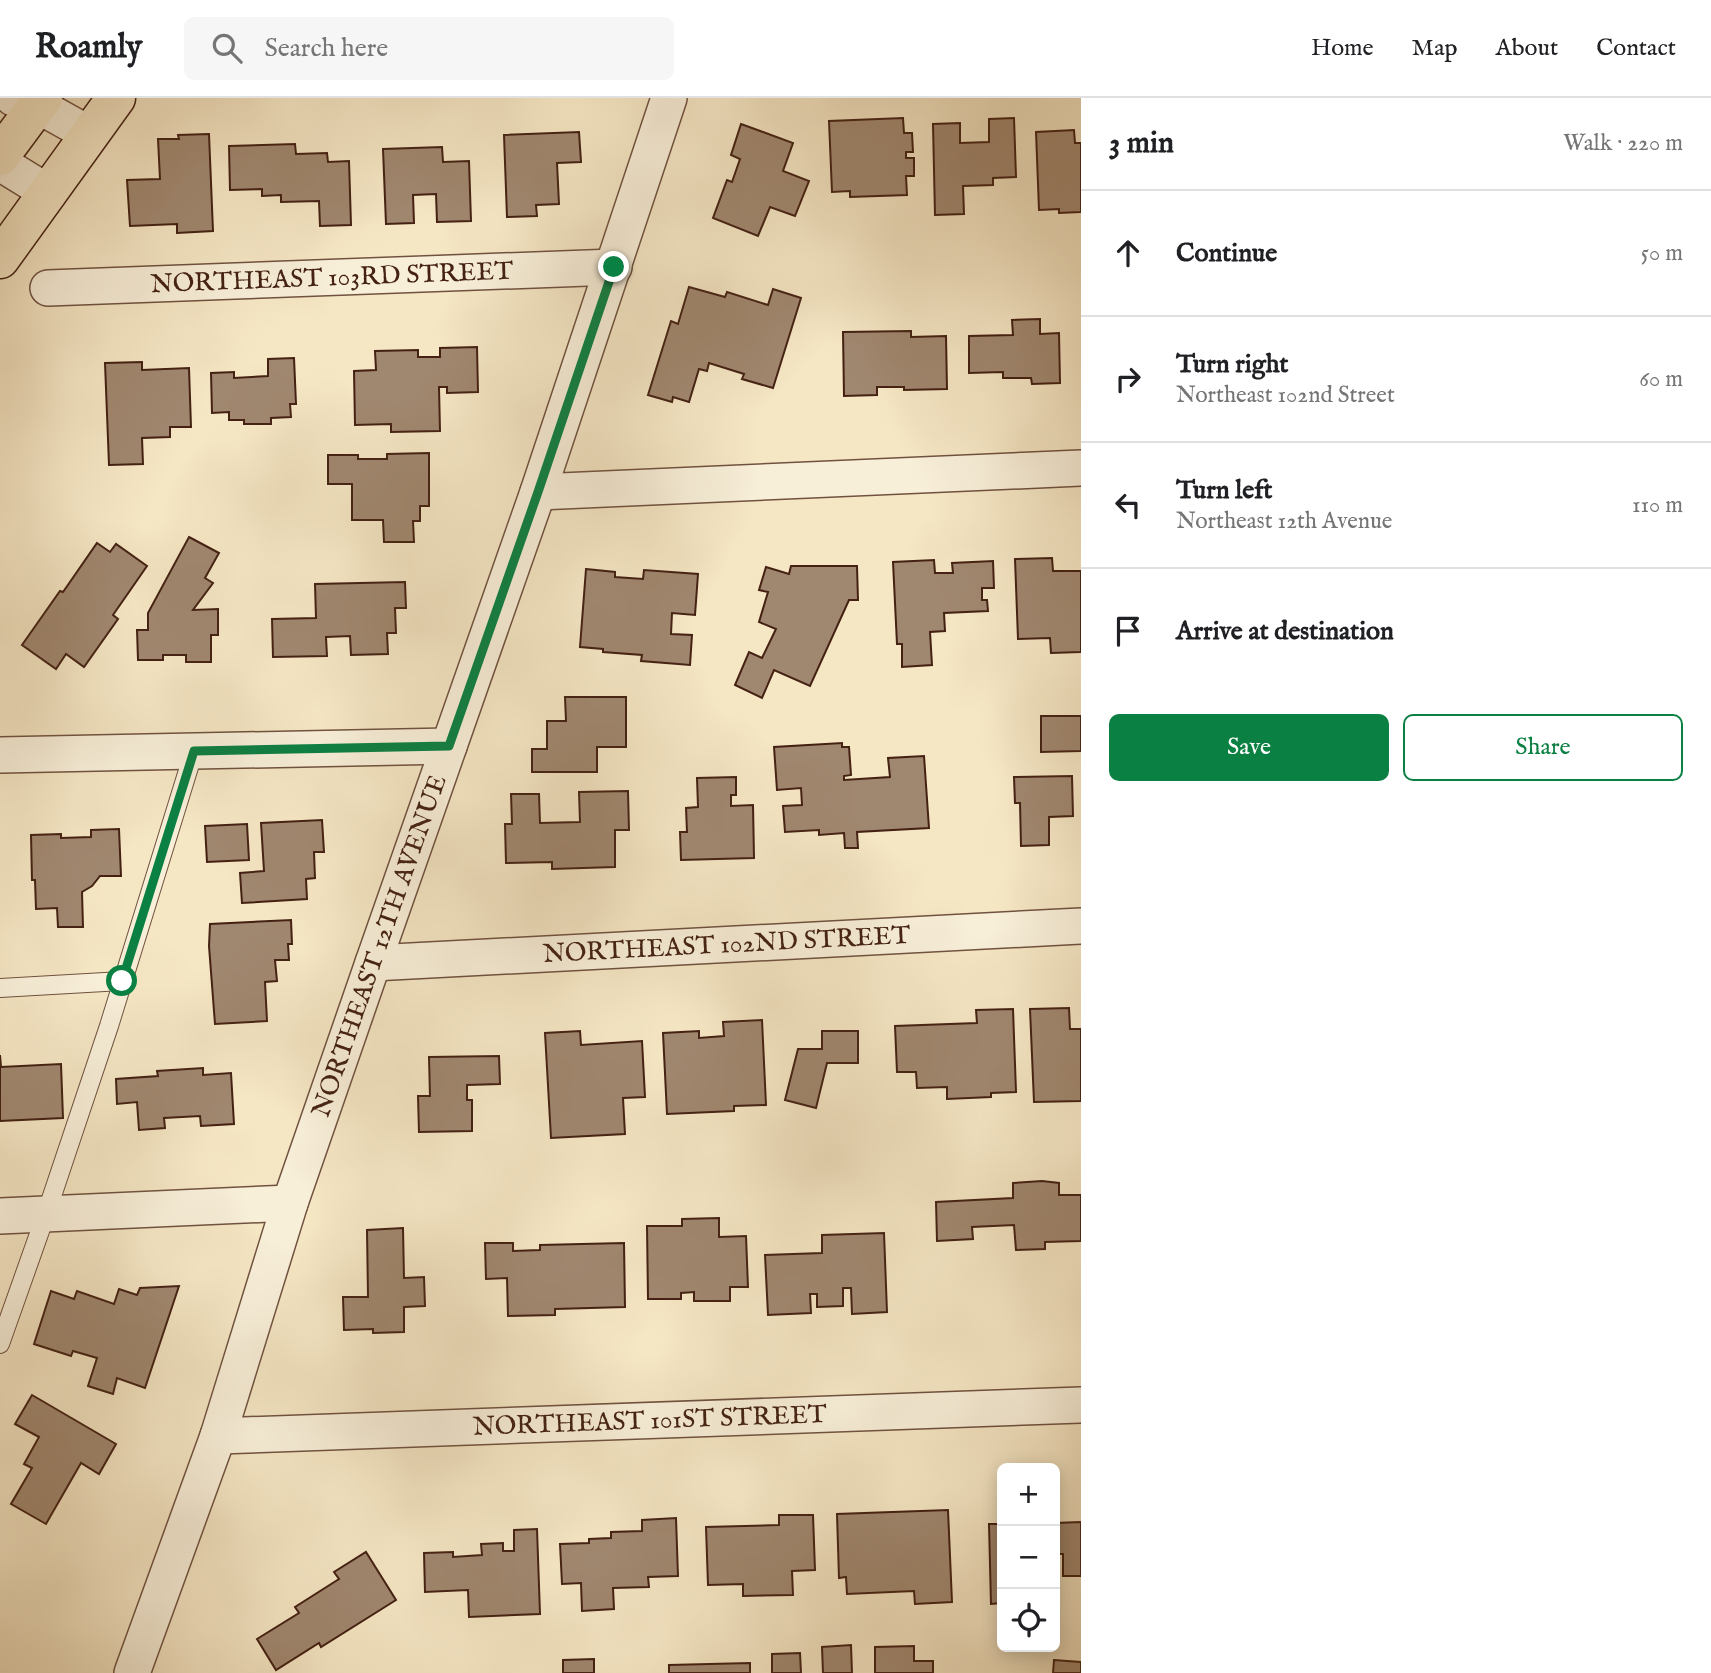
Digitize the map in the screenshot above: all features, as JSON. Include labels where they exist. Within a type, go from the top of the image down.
[{"type":"main road","points":[[0,258],[116,98]]},
{"type":"main road","points":[[0,156],[31,100]]},
{"type":"street","name":"NORTHEAST 12TH AVENUE","points":[[132,1673],[218,1436],[290,1203],[538,492],[669,98]]},
{"type":"street","points":[[31,100],[89,134]]},
{"type":"street","points":[[0,163],[49,192]]},
{"type":"street","name":"NORTHEAST 103RD STREET","points":[[48,289],[614,267]]},
{"type":"street","points":[[538,492],[1081,468]]},
{"type":"street","points":[[0,755],[449,746]]},
{"type":"street","name":"NORTHEAST 102ND STREET","points":[[373,963],[1081,926]]},
{"type":"street","points":[[0,1216],[290,1203]]},
{"type":"street","name":"NORTHEAST 101ST STREET","points":[[218,1436],[1081,1405]]},
{"type":"lane","points":[[0,1345],[109,1026],[194,751]]},
{"type":"lane","points":[[0,988],[122,981]]},
{"type":"building","points":[[903,118],[904,133],[912,133],[913,152],[906,152],[906,158],[914,158],[914,176],[906,176],[907,195],[850,197],[850,191],[832,192],[829,121]]},
{"type":"building","points":[[1014,118],[1016,177],[993,178],[993,185],[963,186],[964,214],[935,215],[933,124],[960,123],[960,143],[989,142],[989,119]]},
{"type":"building","points":[[741,124],[793,143],[783,171],[809,181],[795,216],[770,207],[758,236],[713,218],[727,180],[732,182],[740,159],[731,155]]},
{"type":"building","points":[[1074,130],[1075,143],[1081,143],[1081,212],[1039,210],[1036,132]]},
{"type":"building","points":[[579,132],[581,162],[557,163],[559,204],[536,205],[537,216],[507,217],[504,135]]},
{"type":"building","points":[[209,134],[213,231],[177,233],[177,224],[130,226],[127,180],[160,179],[158,139]]},
{"type":"building","points":[[295,144],[296,154],[327,153],[328,162],[349,161],[351,225],[320,226],[319,201],[281,202],[281,195],[262,196],[262,189],[230,190],[229,146]]},
{"type":"building","points":[[442,147],[443,162],[469,161],[471,221],[437,222],[436,194],[413,195],[414,223],[386,224],[383,149]]},
{"type":"building","points":[[689,287],[725,297],[727,292],[768,305],[773,289],[801,298],[773,388],[742,379],[744,374],[709,363],[707,371],[699,369],[689,402],[673,397],[672,402],[648,395],[671,321],[678,324]]},
{"type":"building","points":[[1040,319],[1040,334],[1059,333],[1060,383],[1032,384],[1031,378],[1003,378],[1003,372],[969,373],[969,336],[1013,335],[1012,320]]},
{"type":"building","points":[[911,331],[911,337],[946,336],[947,389],[904,390],[904,387],[877,387],[877,395],[844,396],[843,332]]},
{"type":"building","points":[[477,347],[478,392],[447,393],[447,387],[439,387],[440,431],[391,432],[391,424],[355,425],[354,371],[376,370],[375,351],[418,350],[418,357],[440,357],[440,348]]},
{"type":"building","points":[[294,358],[296,404],[290,404],[291,417],[271,418],[271,424],[244,424],[244,420],[229,420],[229,412],[212,413],[211,373],[234,372],[234,378],[268,376],[268,359]]},
{"type":"building","points":[[142,362],[142,370],[189,368],[191,427],[170,427],[170,437],[142,438],[143,464],[109,465],[105,363]]},
{"type":"building","points":[[429,453],[429,506],[420,506],[420,521],[413,521],[414,542],[384,542],[383,520],[352,520],[352,484],[328,484],[328,455],[387,459],[387,454]]},
{"type":"building","points":[[189,537],[219,553],[205,578],[213,583],[193,610],[218,609],[218,635],[211,635],[211,662],[186,662],[186,655],[163,655],[163,660],[138,660],[137,630],[148,630],[148,613]]},
{"type":"building","points":[[97,543],[110,552],[116,544],[147,566],[113,615],[118,619],[84,667],[66,654],[56,669],[22,645]]},
{"type":"building","points":[[1052,558],[1053,571],[1081,571],[1081,652],[1051,653],[1050,638],[1018,639],[1015,559]]},
{"type":"building","points":[[934,560],[935,573],[953,573],[952,563],[993,561],[994,588],[982,588],[982,600],[987,600],[988,611],[944,613],[945,631],[930,632],[932,665],[902,667],[902,644],[897,644],[893,562]]},
{"type":"building","points":[[791,566],[857,566],[858,600],[849,600],[810,686],[774,670],[762,698],[735,685],[749,652],[762,658],[776,629],[759,622],[768,592],[759,590],[766,567],[789,574]]},
{"type":"building","points":[[586,569],[615,572],[615,577],[643,579],[644,570],[698,574],[695,615],[672,613],[671,634],[692,635],[690,665],[641,661],[642,655],[580,647]]},
{"type":"building","points":[[405,582],[406,608],[395,608],[396,633],[387,633],[388,654],[351,655],[350,636],[326,637],[327,656],[273,657],[272,619],[316,618],[315,584]]},
{"type":"building","points":[[565,697],[626,697],[626,747],[597,747],[597,772],[532,772],[532,749],[547,749],[547,721],[566,721]]},
{"type":"building","points":[[1041,716],[1081,716],[1081,751],[1041,752]]},
{"type":"building","points":[[842,743],[842,747],[849,747],[851,775],[844,776],[844,780],[890,777],[888,758],[924,756],[929,828],[857,832],[858,848],[845,848],[844,833],[819,835],[819,830],[785,832],[783,806],[802,805],[801,788],[777,790],[774,747]]},
{"type":"building","points":[[1072,776],[1073,816],[1049,817],[1049,845],[1021,846],[1020,803],[1015,803],[1014,777]]},
{"type":"building","points":[[736,777],[736,795],[731,795],[731,806],[753,805],[754,858],[681,860],[680,832],[687,832],[686,808],[698,807],[697,778]]},
{"type":"building","points":[[628,791],[629,830],[615,830],[615,867],[552,869],[552,862],[506,863],[505,824],[512,824],[511,794],[539,794],[540,823],[580,822],[579,792]]},
{"type":"building","points":[[322,820],[324,852],[314,852],[315,878],[306,879],[307,899],[242,903],[240,873],[264,871],[261,823]]},
{"type":"building","points":[[247,824],[249,860],[207,862],[205,826]]},
{"type":"building","points":[[119,829],[121,876],[100,876],[92,886],[82,892],[83,927],[58,927],[57,908],[36,909],[31,835],[91,837],[91,830]]},
{"type":"building","points":[[291,920],[292,944],[288,944],[289,960],[275,960],[277,981],[265,982],[267,1021],[215,1024],[210,924]]},
{"type":"building","points":[[1069,1008],[1070,1029],[1081,1029],[1081,1101],[1034,1102],[1030,1009]]},
{"type":"building","points":[[1013,1009],[1016,1092],[991,1093],[991,1097],[947,1099],[947,1087],[917,1088],[916,1072],[897,1072],[895,1026],[977,1023],[976,1010]]},
{"type":"building","points":[[762,1020],[766,1105],[734,1106],[734,1111],[667,1114],[663,1033],[699,1031],[699,1038],[724,1036],[723,1022]]},
{"type":"building","points":[[580,1031],[581,1045],[642,1041],[645,1097],[623,1098],[625,1134],[551,1138],[545,1033]]},
{"type":"building","points":[[822,1031],[858,1031],[858,1063],[827,1063],[816,1108],[785,1100],[798,1049],[822,1049]]},
{"type":"building","points":[[0,1055],[1,1067],[61,1064],[63,1118],[0,1121]]},
{"type":"building","points":[[499,1056],[500,1084],[467,1085],[467,1100],[472,1100],[472,1131],[419,1132],[418,1096],[430,1096],[429,1057]]},
{"type":"building","points":[[203,1068],[203,1075],[231,1073],[234,1124],[201,1126],[200,1116],[164,1118],[165,1128],[139,1130],[137,1102],[117,1104],[116,1079],[158,1076],[157,1071]]},
{"type":"building","points":[[1013,1183],[1059,1183],[1059,1195],[1081,1195],[1081,1241],[1045,1242],[1045,1249],[1016,1250],[1014,1225],[972,1227],[973,1239],[937,1241],[936,1202],[1013,1198]]},
{"type":"building","points":[[719,1218],[719,1237],[746,1236],[748,1287],[730,1287],[730,1301],[694,1301],[694,1292],[681,1293],[681,1299],[648,1299],[647,1226],[682,1226],[682,1219]]},
{"type":"building","points":[[403,1228],[404,1278],[424,1277],[425,1306],[404,1307],[404,1332],[344,1330],[343,1297],[368,1297],[367,1230]]},
{"type":"building","points":[[884,1233],[887,1312],[852,1314],[851,1288],[843,1288],[843,1306],[817,1307],[817,1294],[810,1294],[811,1313],[768,1315],[765,1255],[822,1253],[822,1235]]},
{"type":"building","points":[[485,1243],[513,1243],[513,1251],[540,1250],[540,1245],[624,1243],[625,1307],[555,1309],[555,1315],[508,1316],[507,1278],[486,1279]]},
{"type":"building","points":[[179,1286],[145,1388],[117,1378],[113,1394],[88,1386],[97,1358],[73,1351],[71,1356],[34,1344],[51,1291],[74,1299],[77,1291],[114,1304],[119,1289],[137,1295],[140,1288]]},
{"type":"building","points":[[32,1395],[116,1444],[99,1474],[81,1463],[46,1524],[11,1504],[32,1468],[24,1464],[39,1437],[15,1424]]},
{"type":"building","points":[[948,1510],[952,1602],[915,1604],[914,1591],[847,1594],[846,1577],[839,1578],[837,1514]]},
{"type":"building","points":[[779,1515],[813,1515],[815,1570],[792,1571],[793,1595],[743,1596],[743,1584],[708,1585],[706,1527],[779,1525]]},
{"type":"building","points":[[676,1518],[678,1576],[648,1577],[649,1587],[613,1588],[614,1609],[582,1611],[581,1583],[562,1584],[560,1544],[589,1543],[589,1539],[611,1538],[611,1532],[642,1531],[642,1520]]},
{"type":"building","points":[[1081,1522],[1081,1576],[1063,1576],[1060,1523]]},
{"type":"building","points":[[989,1524],[997,1524],[997,1603],[991,1604]]},
{"type":"building","points":[[537,1529],[540,1614],[469,1617],[468,1590],[425,1592],[424,1553],[453,1552],[453,1557],[482,1555],[481,1544],[503,1543],[503,1551],[514,1551],[514,1530]]},
{"type":"building","points":[[366,1552],[396,1600],[321,1647],[319,1643],[276,1670],[257,1639],[299,1613],[295,1607],[339,1579],[334,1572]]},
{"type":"building","points":[[851,1645],[852,1673],[823,1673],[822,1647]]},
{"type":"building","points":[[914,1646],[914,1661],[933,1661],[933,1673],[875,1673],[875,1647]]},
{"type":"building","points":[[800,1653],[801,1673],[772,1673],[772,1654]]},
{"type":"building","points":[[594,1659],[594,1673],[563,1673],[563,1660]]},
{"type":"building","points":[[1054,1660],[1081,1662],[1081,1673],[1053,1673]]},
{"type":"building","points":[[750,1663],[750,1673],[669,1673],[669,1665]]},
{"type":"route","points":[[122,981],[194,751],[449,746],[614,267]]}]
